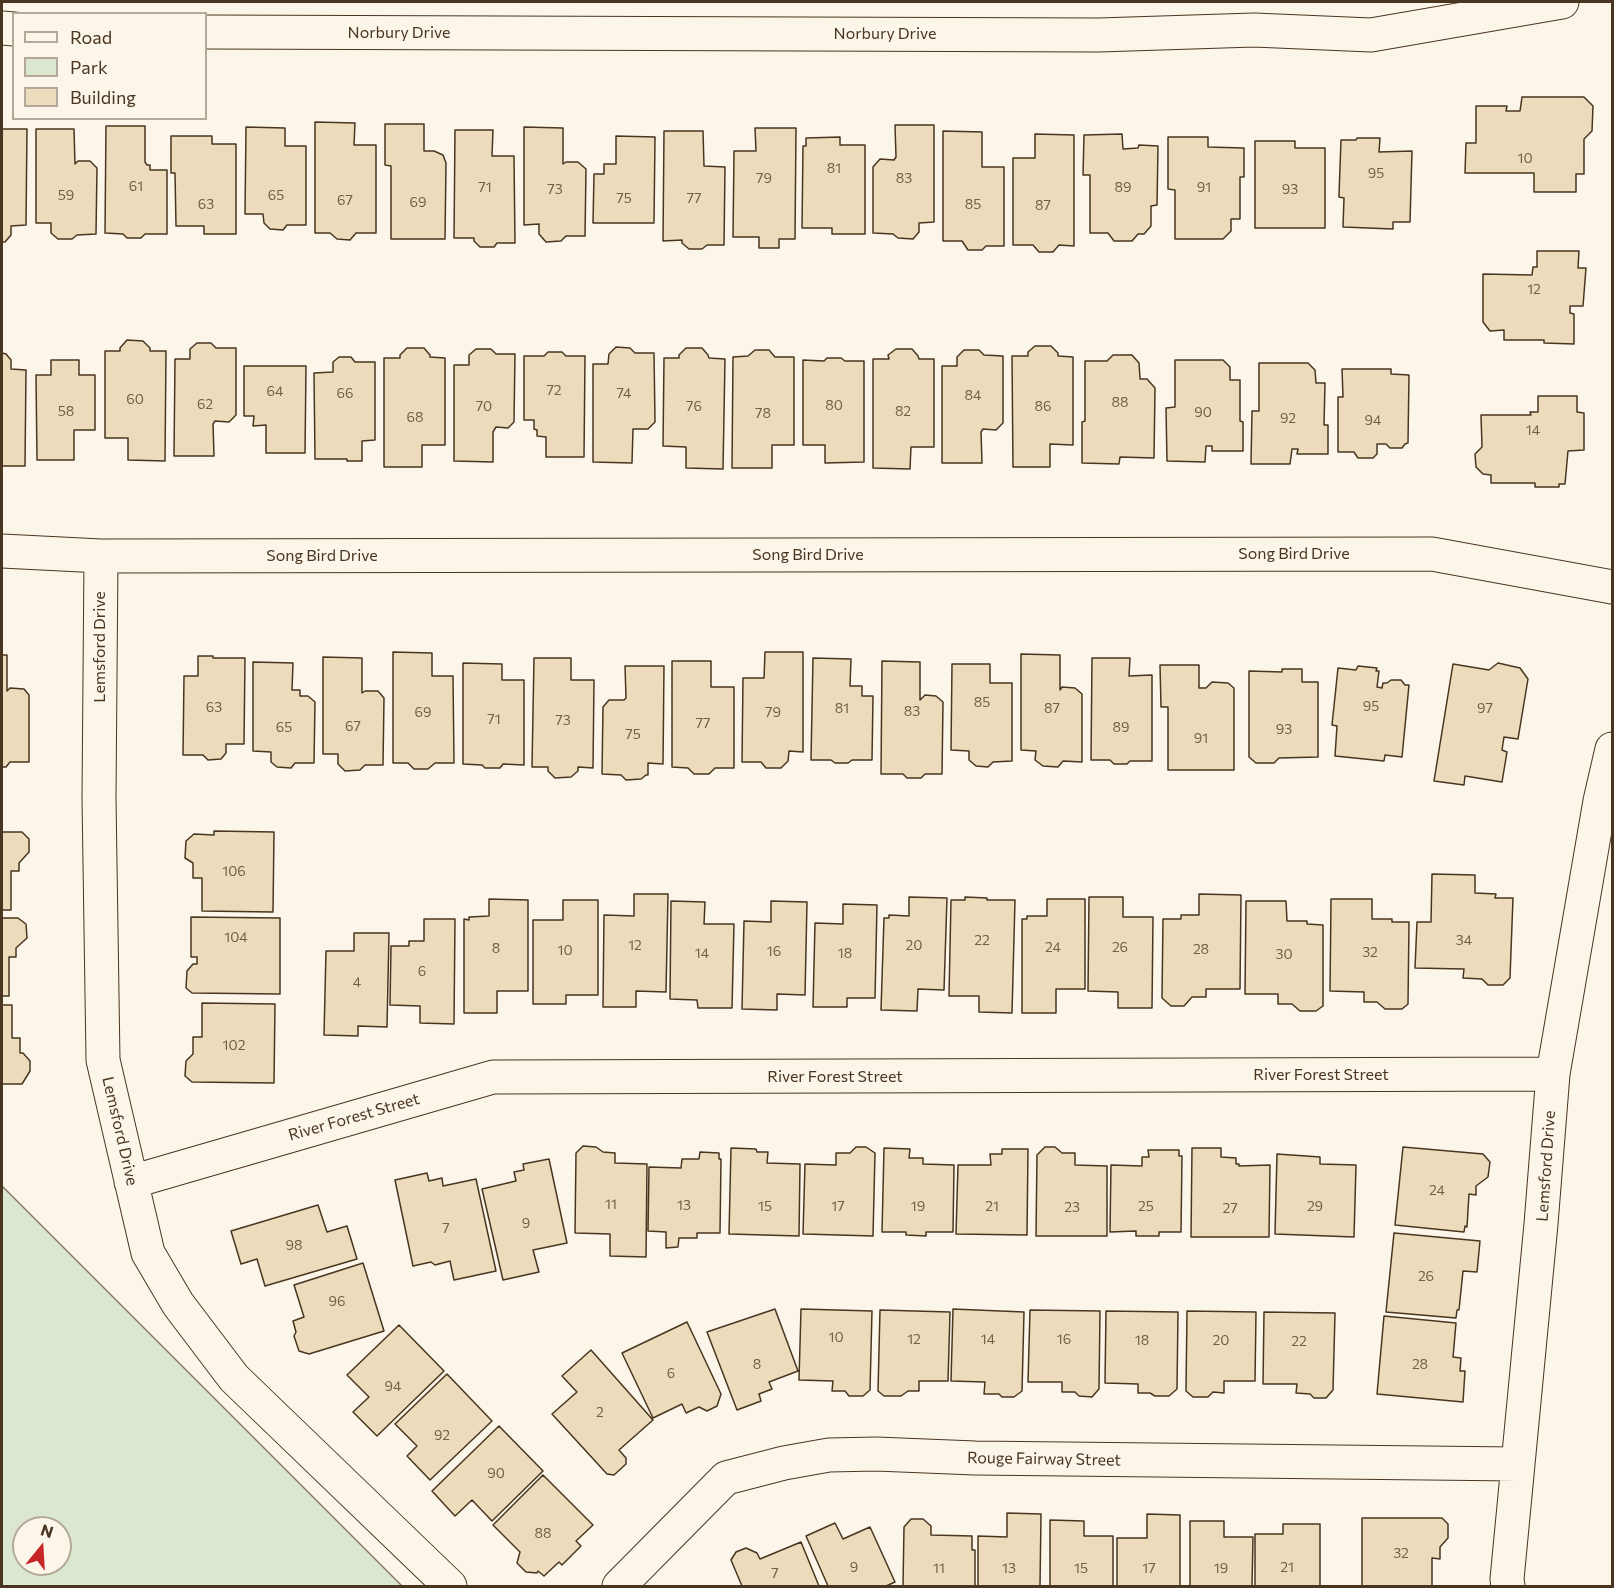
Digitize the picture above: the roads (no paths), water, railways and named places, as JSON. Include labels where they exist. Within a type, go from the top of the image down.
[{"type":"street","name":"Norbury Drive","points":[[207,32],[1099,35],[1254,30],[1371,35],[1562,2]]},
{"type":"street","name":"Song Bird Drive","points":[[2,551],[101,556],[1432,554],[1612,587]]},
{"type":"street","name":"Lemsford Drive","points":[[101,556],[99,798],[103,1060],[148,1253],[178,1304],[234,1378],[450,1587]]},
{"type":"street","name":"Lemsford Drive","points":[[1508,1587],[1506,1579],[1542,1224],[1552,1074],[1600,801],[1612,749]]},
{"type":"street","name":"River Forest Street","points":[[132,1182],[493,1077],[1552,1074]]},
{"type":"street","name":"Rouge Fairway Street","points":[[619,1587],[726,1478],[784,1463],[829,1455],[1517,1464]]}]
